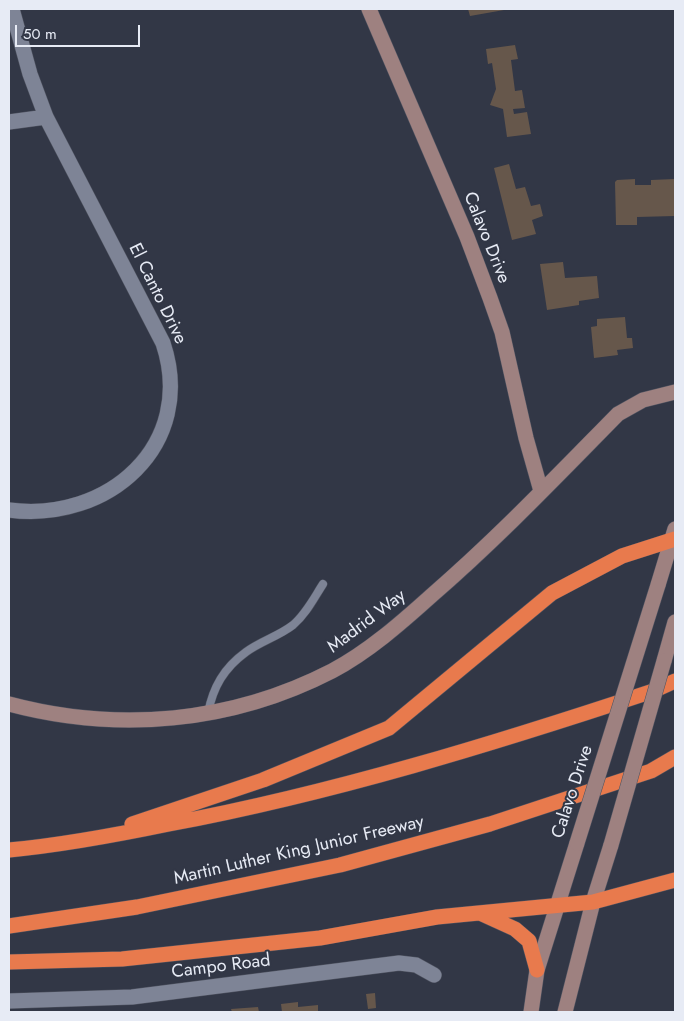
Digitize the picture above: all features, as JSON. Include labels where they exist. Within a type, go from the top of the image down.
[{"type":"highway","points":[[76,842],[263,780],[388,728],[552,593],[622,556],[674,536]]},
{"type":"highway","points":[[9,850],[76,842],[219,815],[356,783],[506,740],[675,681]]},
{"type":"highway","name":"Martin Luther King Junior Freeway","points":[[9,926],[137,907],[340,865],[490,824],[651,771],[675,757]]},
{"type":"highway","points":[[9,962],[132,958],[320,938],[437,917],[593,902],[675,880]]},
{"type":"highway","points":[[481,914],[515,929],[530,941],[537,970]]},
{"type":"street","name":"El Canto Drive","points":[[9,510],[40,512],[69,507],[85,502],[117,485],[131,474],[152,451],[165,425],[171,398],[170,370],[162,342],[46,117],[30,74],[12,9]]},
{"type":"street","name":"Calavo Drive","points":[[369,9],[467,237],[490,298],[502,332],[526,438],[542,491]]},
{"type":"street","points":[[9,122],[46,117]]},
{"type":"street","name":"Madrid Way","points":[[9,704],[87,718],[148,720],[208,715],[243,707],[282,693],[333,670],[408,617],[465,567],[618,414],[642,400],[675,392]]},
{"type":"street","name":"Calavo Drive","points":[[531,1012],[537,970],[674,536]]},
{"type":"street","points":[[565,1012],[593,902],[675,622]]},
{"type":"street","name":"Campo Road","points":[[9,1001],[133,1005],[399,963],[416,965],[434,975]]},
{"type":"lane","points":[[208,715],[211,694],[231,666],[246,652],[293,624],[308,609],[323,584]]},
{"type":"building","points":[[468,9],[504,9],[504,10],[470,16]]},
{"type":"building","points":[[515,45],[518,59],[511,60],[515,91],[522,90],[525,108],[513,109],[514,114],[527,112],[531,134],[507,137],[503,109],[490,105],[496,89],[492,63],[488,64],[486,49]]},
{"type":"building","points":[[509,164],[516,189],[525,187],[531,206],[540,204],[543,216],[532,220],[536,234],[512,240],[494,168]]},
{"type":"building","points":[[635,179],[635,185],[651,185],[651,180],[675,179],[675,216],[637,217],[637,225],[616,225],[615,182],[617,180]]},
{"type":"building","points":[[563,262],[565,278],[597,276],[599,298],[579,301],[579,305],[547,310],[540,264]]},
{"type":"building","points":[[625,317],[627,338],[632,338],[633,348],[617,350],[618,355],[594,358],[591,327],[597,326],[597,319]]},
{"type":"building","points":[[375,993],[376,1008],[368,1009],[366,994]]},
{"type":"building","points":[[298,1002],[298,1007],[318,1005],[318,1012],[282,1012],[281,1004]]},
{"type":"building","points":[[258,1007],[259,1012],[232,1012],[231,1009]]}]
